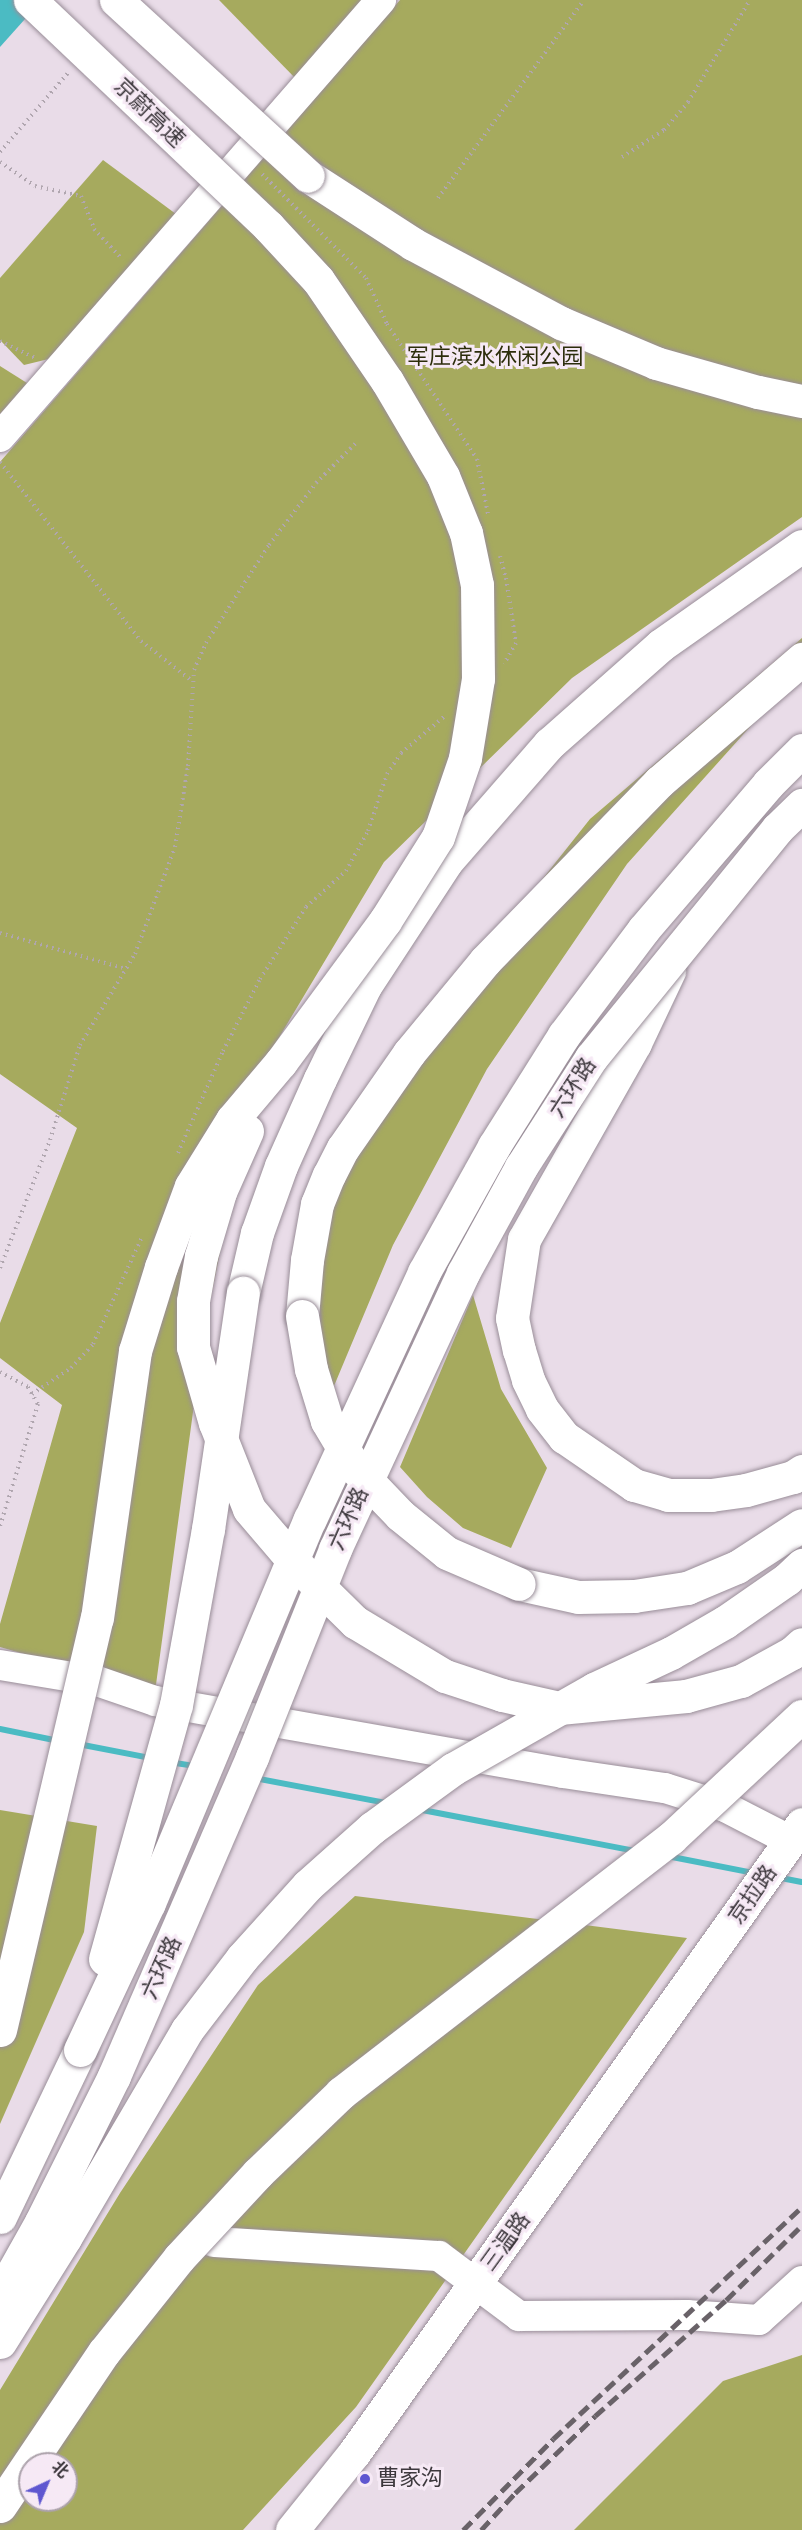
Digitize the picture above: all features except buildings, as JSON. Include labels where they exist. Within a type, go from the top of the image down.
[{"type":"highway","name":"京蔚高速","points":[[30,0],[268,226],[318,280],[387,381],[443,476],[466,532],[477,585],[478,680],[465,758],[438,837],[385,921],[281,1062]]},
{"type":"highway","points":[[116,0],[308,176],[413,244],[561,323],[656,363],[758,392],[802,401]]},
{"type":"highway","points":[[758,392],[802,394]]},
{"type":"highway","points":[[80,2050],[176,1705],[208,1529],[243,1293],[257,1233],[320,1079],[365,986],[446,862],[549,744],[661,645],[802,546]]},
{"type":"highway","points":[[802,659],[658,782],[485,961],[409,1053],[343,1148],[329,1175],[316,1212],[307,1260],[302,1316],[311,1369],[327,1421],[355,1467],[400,1515],[447,1553],[483,1571],[519,1584],[578,1598],[634,1596],[687,1588],[737,1567],[802,1525]]},
{"type":"highway","name":"六环路","points":[[0,2217],[149,1903],[314,1509],[424,1272],[494,1146],[564,1035],[644,930],[768,784],[802,750]]},
{"type":"highway","name":"六环路","points":[[0,2295],[46,2211],[114,2076],[247,1768],[335,1549],[463,1273],[521,1167],[591,1058],[777,829],[802,805]]},
{"type":"highway","points":[[678,951],[635,1043],[524,1239],[512,1318],[519,1350],[528,1380],[542,1409],[564,1437],[634,1485],[668,1495],[711,1495],[746,1490],[793,1477],[802,1471]]},
{"type":"highway","points":[[281,1062],[233,1159],[220,1192],[201,1256],[193,1301],[193,1347],[215,1423],[249,1509],[296,1564],[355,1622],[445,1676],[502,1695],[559,1708],[686,1696],[741,1681],[792,1653],[802,1644]]},
{"type":"highway","points":[[0,2030],[97,1618],[135,1351],[161,1267],[191,1186],[232,1120],[281,1062]]},
{"type":"highway","points":[[0,2342],[65,2238],[187,2030],[242,1958],[308,1885],[372,1828],[453,1769],[594,1689],[671,1653],[725,1623],[787,1579],[802,1565]]},
{"type":"highway","points":[[0,2506],[104,2352],[179,2258],[258,2173],[341,2093],[671,1838],[802,1716]]},
{"type":"highway","name":"京拉路","points":[[715,1949],[796,1833]]},
{"type":"highway","name":"三温路","points":[[292,2530],[354,2453],[715,1949]]},
{"type":"street","points":[[0,436],[381,0]]},
{"type":"street","points":[[0,1665],[97,1681],[154,1701],[551,1771],[665,1788],[796,1833]]},
{"type":"street","points":[[214,2242],[439,2256],[519,2316],[687,2315],[759,2320],[802,2281]]},
{"type":"path","points":[[438,198],[584,0]]},
{"type":"path","points":[[622,157],[664,130],[688,102],[750,0]]},
{"type":"path","points":[[0,152],[71,69]]},
{"type":"path","points":[[244,156],[366,279],[387,324],[477,459],[490,519]]},
{"type":"path","points":[[0,162],[35,186],[81,196],[94,229],[116,255],[143,273]]},
{"type":"path","points":[[0,341],[58,370]]},
{"type":"path","points":[[0,1268],[50,1140],[80,1045],[135,954],[175,847],[188,766],[194,670],[206,643],[269,545],[316,483],[356,443]]},
{"type":"path","points":[[0,462],[141,641],[192,681]]},
{"type":"path","points":[[498,548],[506,578],[516,643],[501,671]]},
{"type":"path","points":[[175,1161],[223,1051],[260,979],[306,907],[346,871],[368,831],[387,774],[401,753],[446,715]]},
{"type":"path","points":[[0,933],[126,969]]},
{"type":"path","points":[[32,1394],[71,1368],[93,1344],[146,1227]]},
{"type":"path","points":[[0,1372],[28,1387],[38,1404],[0,1526]]},
{"type":"green space","points":[[219,0],[369,0],[298,81]]},
{"type":"green space","name":"军庄滨水休闲公园","points":[[400,0],[802,0],[802,517],[572,678],[384,862],[256,1076],[204,1331],[155,1692],[0,1647],[0,1624],[62,1405],[0,1358],[0,1323],[77,1128],[0,1074],[0,462]]},
{"type":"green space","points":[[103,160],[180,217],[57,357],[24,365],[0,340],[0,278]]},
{"type":"green space","points":[[0,366],[27,383],[0,414]]},
{"type":"green space","points":[[802,638],[802,669],[627,864],[487,1069],[393,1245],[334,1386],[321,1371],[300,1297],[350,1122],[590,819]]},
{"type":"green space","points":[[473,1295],[501,1389],[547,1468],[511,1548],[463,1528],[427,1497],[400,1467]]},
{"type":"green space","points":[[0,1810],[97,1826],[84,1932],[0,2124]]},
{"type":"green space","points":[[355,1896],[687,1938],[356,2407],[243,2530],[0,2530],[0,2390],[120,2193],[258,1985]]},
{"type":"green space","points":[[802,2355],[802,2530],[574,2530],[723,2381]]},
{"type":"water","points":[[0,0],[42,0],[0,47]]},
{"type":"waterway","points":[[0,1729],[59,1741]]},
{"type":"waterway","points":[[78,1744],[150,1758]]},
{"type":"waterway","points":[[169,1762],[194,1766]]},
{"type":"waterway","points":[[254,1778],[386,1803]]},
{"type":"waterway","points":[[417,1809],[636,1851]]},
{"type":"waterway","points":[[667,1856],[754,1873]]},
{"type":"waterway","points":[[776,1877],[802,1882]]},
{"type":"railway","points":[[463,2530],[553,2439],[802,2207]]},
{"type":"railway","points":[[481,2530],[515,2493],[595,2416],[726,2300],[802,2225]]},
{"type":"place","name":"曹家沟","points":[[365,2479]]}]
